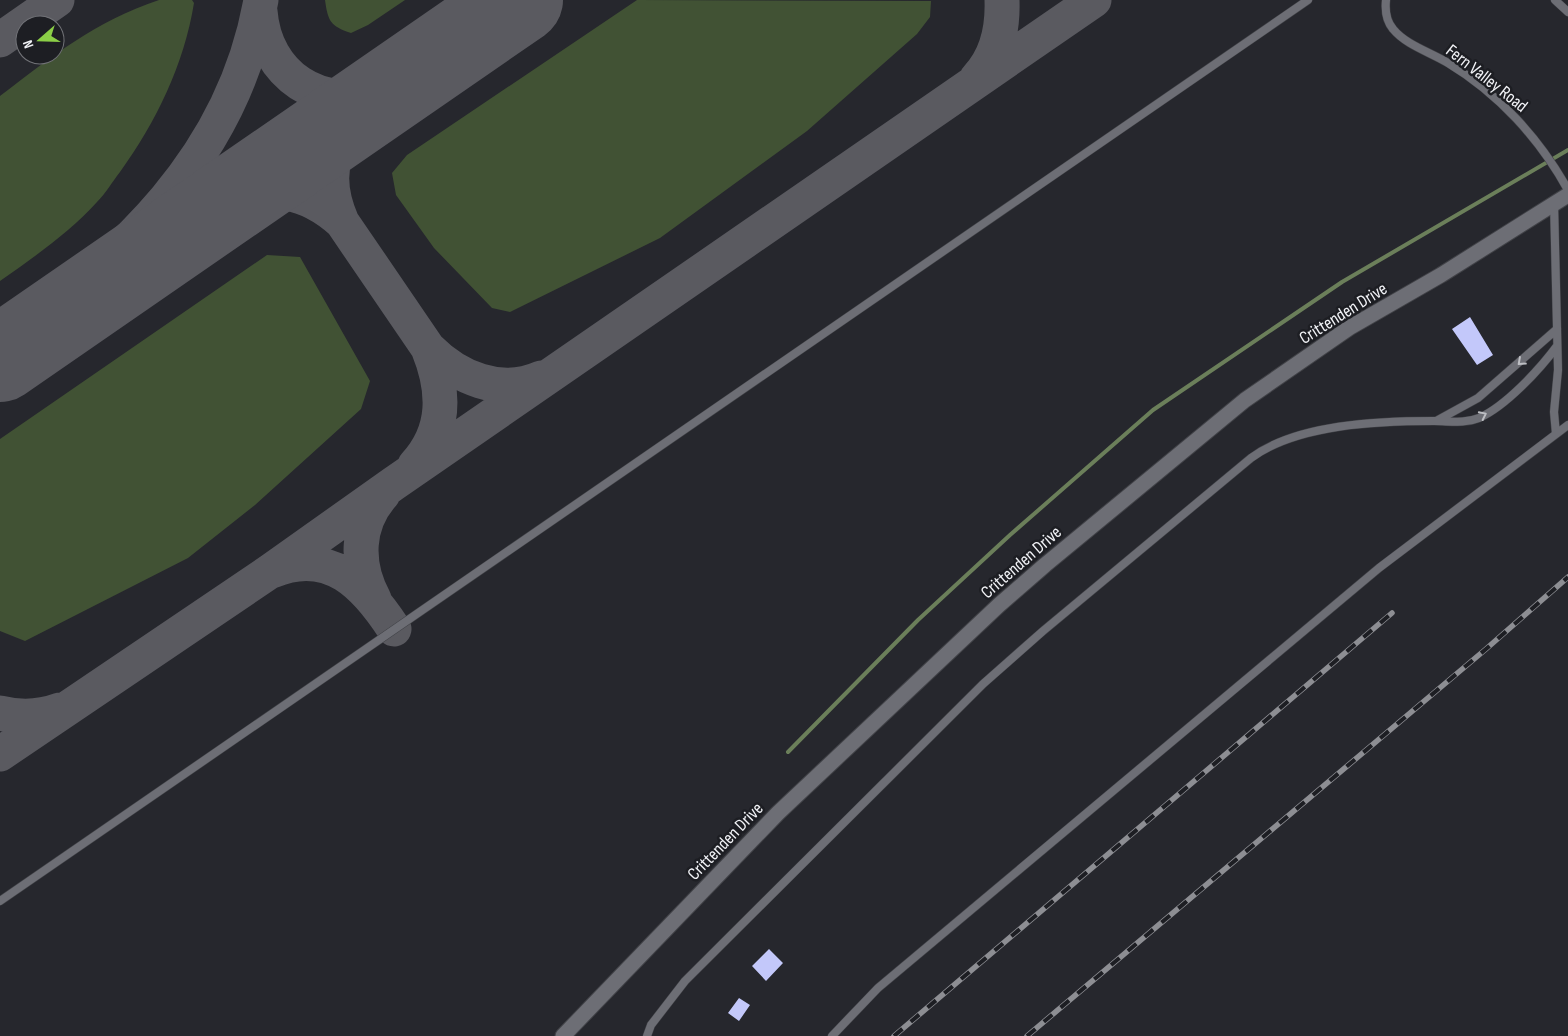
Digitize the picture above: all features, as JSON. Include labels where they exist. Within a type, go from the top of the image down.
[{"type":"street","name":"Crittenden Drive","points":[[563,1036],[785,806],[999,605],[1053,559],[1246,400],[1349,328],[1441,275],[1561,199]]},
{"type":"lane","points":[[0,901],[1308,0]]},
{"type":"lane","name":"Fern Valley Road","points":[[1386,0],[1386,15],[1400,37],[1449,64],[1487,92],[1526,127],[1568,190]]},
{"type":"lane","points":[[1555,0],[1568,12]]},
{"type":"lane","points":[[1556,434],[1554,412],[1561,199]]},
{"type":"lane","points":[[1436,421],[1478,398],[1557,330]]},
{"type":"lane","points":[[647,1036],[652,1025],[685,981],[970,696],[1043,631],[1251,458],[1262,450],[1283,441],[1336,427],[1467,421],[1490,412],[1542,366],[1557,346]]},
{"type":"lane","points":[[832,1036],[878,988],[1379,568],[1568,425]]},
{"type":"green space","points":[[159,0],[192,0],[194,3],[176,71],[157,113],[133,153],[100,199],[75,224],[51,244],[0,281],[0,96],[41,65],[65,65],[65,48],[94,29]]},
{"type":"green space","points":[[325,0],[405,0],[368,25],[351,33],[338,28],[331,22]]},
{"type":"green space","points":[[637,0],[931,1],[930,17],[917,34],[807,131],[660,238],[510,312],[492,308],[434,248],[396,195],[392,173],[407,155]]},
{"type":"green space","points":[[267,255],[300,257],[370,381],[361,409],[255,505],[188,558],[25,641],[0,631],[0,439]]},
{"type":"building","points":[[1470,317],[1493,355],[1477,365],[1452,329]]},
{"type":"building","points":[[769,949],[783,963],[766,981],[752,966]]},
{"type":"building","points":[[739,998],[750,1005],[739,1021],[728,1013]]},
{"type":"waterway","points":[[788,752],[918,620],[1010,535],[1153,410],[1342,282],[1568,150]]},
{"type":"taxiway","points":[[0,40],[57,0]]},
{"type":"taxiway","points":[[0,347],[89,276],[129,239],[166,199],[199,155],[226,108],[247,57],[261,0]]},
{"type":"taxiway","points":[[977,78],[984,70],[997,42],[1000,31],[1002,0]]},
{"type":"taxiway","points":[[0,754],[269,572],[393,484],[1094,0]]},
{"type":"taxiway","points":[[260,11],[264,34],[273,54],[285,70],[300,83],[318,92],[337,96],[359,96],[381,91],[486,21]]},
{"type":"taxiway","points":[[342,222],[335,203],[332,186],[332,170],[335,155],[350,127],[375,100]]},
{"type":"taxiway","points":[[225,204],[257,194],[286,193],[301,197],[328,211],[342,222],[428,348]]},
{"type":"taxiway","points":[[415,465],[433,438],[438,424],[440,409],[438,379],[428,348],[453,368],[480,381],[510,385],[526,383],[541,378]]},
{"type":"taxiway","points":[[374,599],[364,572],[361,545],[363,531],[368,518],[383,494]]},
{"type":"taxiway","points":[[272,571],[293,565],[312,563],[329,567],[344,574],[371,598],[394,629]]},
{"type":"taxiway","points":[[0,713],[30,716],[60,710]]},
{"type":"runway","points":[[0,359],[520,0]]},
{"type":"railway","points":[[1027,1036],[1486,649],[1568,577]]},
{"type":"railway","points":[[894,1036],[1392,613]]}]
